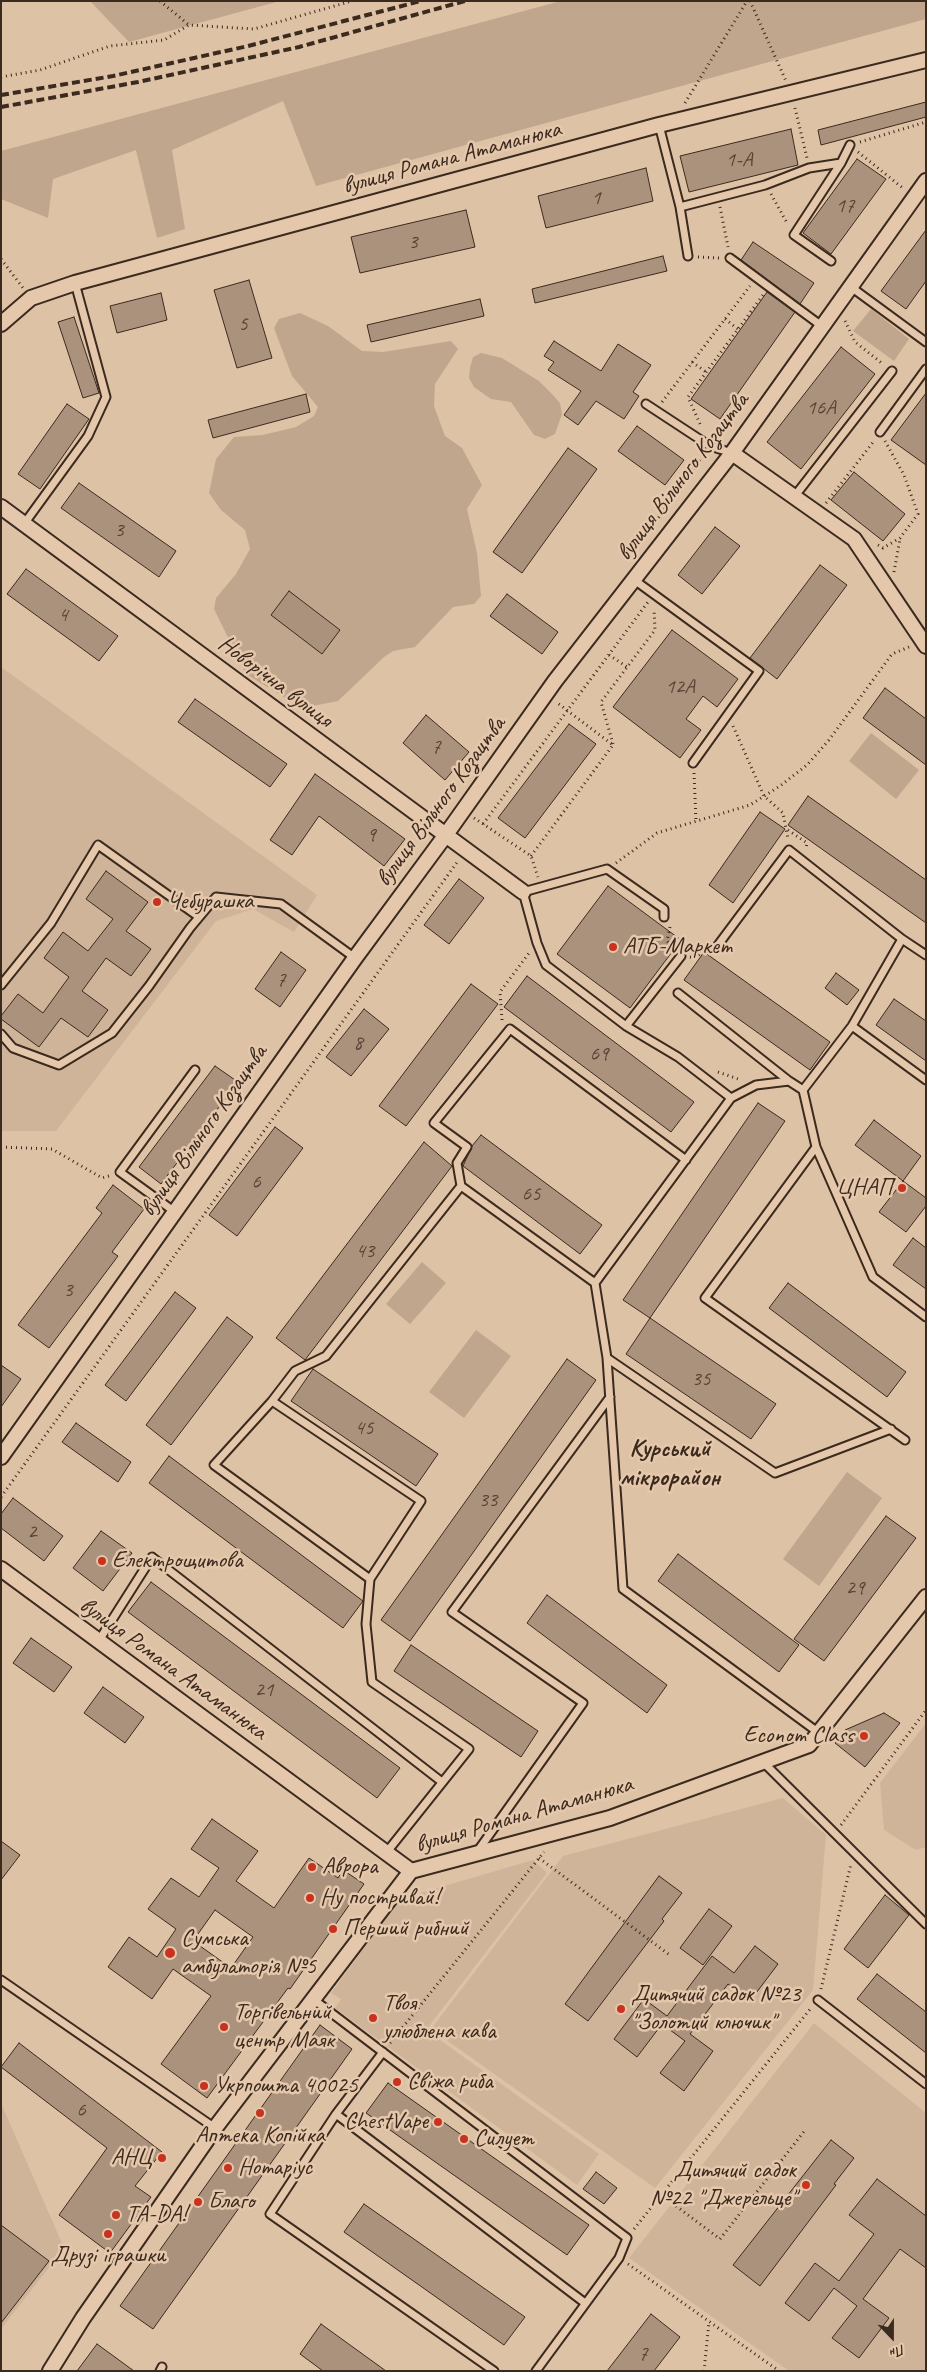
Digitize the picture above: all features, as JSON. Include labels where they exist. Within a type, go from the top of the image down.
[{"type":"street","name":"вулиця Романа Атаманюка","points":[[1,324],[31,298],[75,284],[659,125],[926,60]]},
{"type":"street","name":"вулиця Вільного Козацтва","points":[[1,1457],[355,958],[546,694],[732,453],[926,181]]},
{"type":"street","points":[[732,453],[854,539],[924,644]]},
{"type":"street","name":"Новорічна вулиця","points":[[1,507],[523,892]]},
{"type":"street","name":"вулиця Романа Атаманюка","points":[[1,1569],[411,1871],[610,1818],[809,1745],[926,1597]]},
{"type":"street","points":[[50,2371],[83,2318],[215,2128],[411,1871]]},
{"type":"lane","points":[[659,125],[680,207],[688,256]]},
{"type":"lane","points":[[831,261],[794,235],[842,163],[850,145]]},
{"type":"lane","points":[[680,207],[765,185],[809,168],[842,163]]},
{"type":"lane","points":[[730,258],[822,326]]},
{"type":"lane","points":[[24,524],[88,436],[106,397],[75,284]]},
{"type":"lane","points":[[850,287],[926,342]]},
{"type":"lane","points":[[880,432],[926,369]]},
{"type":"lane","points":[[794,497],[892,370]]},
{"type":"lane","points":[[646,404],[710,446],[732,453]]},
{"type":"lane","points":[[633,580],[759,671],[693,763]]},
{"type":"lane","points":[[1,985],[50,923],[98,846],[199,917]]},
{"type":"lane","points":[[718,945],[789,850],[902,939],[926,955]]},
{"type":"lane","points":[[664,917],[664,909],[607,869],[523,892],[537,943],[546,965],[626,1026],[678,1057],[731,1098]]},
{"type":"lane","points":[[1,1034],[13,1048],[59,1065],[112,1033],[216,897],[281,904],[355,958]]},
{"type":"lane","points":[[803,1090],[852,1026],[902,939]]},
{"type":"lane","points":[[626,1026],[681,956]]},
{"type":"lane","points":[[678,993],[803,1090],[816,1147],[873,1277],[926,1317]]},
{"type":"lane","points":[[852,1026],[926,1080]]},
{"type":"lane","points":[[686,1160],[510,1030],[434,1123],[467,1147],[457,1163],[461,1186],[595,1283],[607,1358],[623,1589],[819,1733]]},
{"type":"lane","points":[[175,1212],[120,1172],[195,1070]]},
{"type":"lane","points":[[595,1283],[731,1098],[756,1084],[789,1081]]},
{"type":"lane","points":[[816,1147],[705,1298],[905,1440]]},
{"type":"lane","points":[[370,1579],[214,1465],[272,1401],[295,1371],[326,1356],[461,1186]]},
{"type":"lane","points":[[607,1358],[775,1473],[891,1429]]},
{"type":"lane","points":[[475,1854],[583,1702],[452,1612],[610,1397]]},
{"type":"lane","points":[[272,1401],[421,1501],[370,1579],[366,1624],[372,1682],[469,1748],[386,1853]]},
{"type":"lane","points":[[98,1642],[152,1557],[442,1782]]},
{"type":"lane","points":[[763,1762],[926,1924]]},
{"type":"lane","points":[[1,1980],[215,2128]]},
{"type":"lane","points":[[313,1999],[627,2238],[619,2258],[536,2371]]},
{"type":"lane","points":[[818,2000],[926,2084]]},
{"type":"lane","points":[[383,2052],[336,2114],[270,2214],[494,2371]]},
{"type":"lane","points":[[336,2114],[585,2303]]},
{"type":"path","points":[[160,1],[189,26]]},
{"type":"path","points":[[1,77],[40,70],[110,46],[164,40],[189,26],[254,29],[352,1]]},
{"type":"path","points":[[675,121],[747,1]]},
{"type":"path","points":[[850,145],[926,122]]},
{"type":"path","points":[[850,145],[914,197]]},
{"type":"path","points":[[765,185],[794,235]]},
{"type":"path","points":[[688,256],[730,258],[718,196]]},
{"type":"path","points":[[1,260],[31,298]]},
{"type":"path","points":[[655,411],[757,278]]},
{"type":"path","points":[[642,541],[710,446],[688,397],[758,301]]},
{"type":"path","points":[[838,305],[855,342]]},
{"type":"path","points":[[725,319],[738,329]]},
{"type":"path","points":[[692,362],[706,372]]},
{"type":"path","points":[[818,514],[880,432],[904,474],[918,514],[900,538],[883,548],[875,544]]},
{"type":"path","points":[[890,592],[900,538]]},
{"type":"path","points":[[483,824],[653,596]]},
{"type":"path","points":[[613,745],[601,702],[654,630],[653,596]]},
{"type":"path","points":[[607,869],[657,833],[750,805],[764,796],[807,765],[818,753],[892,654],[924,644]]},
{"type":"path","points":[[609,655],[627,667]]},
{"type":"path","points":[[546,694],[613,745]]},
{"type":"path","points":[[728,714],[764,796],[783,813],[787,829]]},
{"type":"path","points":[[531,856],[613,745]]},
{"type":"path","points":[[693,763],[696,822]]},
{"type":"path","points":[[463,811],[531,856],[541,887]]},
{"type":"path","points":[[1,1497],[466,851]]},
{"type":"path","points":[[503,1025],[500,992],[537,943]]},
{"type":"path","points":[[1,1147],[52,1149],[102,1178],[120,1172]]},
{"type":"path","points":[[835,1833],[926,1710]]},
{"type":"path","points":[[383,2052],[561,1831]]},
{"type":"path","points":[[627,2238],[660,2194],[818,2000],[854,1852]]},
{"type":"path","points":[[539,1858],[671,1956]]},
{"type":"path","points":[[660,2194],[720,2239],[806,2129]]},
{"type":"path","points":[[619,2258],[778,2371]]},
{"type":"path","points":[[704,2371],[709,2322]]},
{"type":"shaded area","points":[[90,1],[280,1],[129,42]]},
{"type":"shaded area","points":[[561,1],[926,1],[926,19],[316,186],[283,101],[172,150],[185,229],[157,238],[136,150],[53,179],[48,218],[1,199],[1,151]]},
{"type":"shaded area","points":[[871,309],[909,339],[894,361],[853,331]]},
{"type":"shaded area","points":[[300,313],[328,326],[362,351],[383,352],[451,341],[458,349],[435,384],[434,406],[445,436],[462,448],[482,485],[467,509],[477,553],[481,596],[474,604],[453,607],[415,647],[393,651],[384,657],[338,701],[302,708],[246,674],[214,609],[216,598],[236,574],[250,549],[245,530],[221,510],[209,493],[216,459],[234,437],[263,435],[296,427],[314,416],[318,407],[292,376],[274,328],[279,319]]},
{"type":"shaded area","points":[[481,353],[502,358],[539,381],[553,395],[560,403],[562,414],[555,434],[545,439],[534,435],[511,402],[491,399],[474,387],[469,378],[470,368],[473,357]]},
{"type":"shaded area","name":"Чебурашка","points":[[1,667],[317,895],[294,932],[253,909],[216,921],[56,1131],[1,1131]]},
{"type":"shaded area","points":[[871,733],[919,770],[896,799],[849,761]]},
{"type":"shaded area","points":[[422,1262],[446,1283],[410,1324],[386,1304]]},
{"type":"shaded area","points":[[476,1330],[511,1356],[464,1418],[429,1392]]},
{"type":"shaded area","points":[[847,1472],[882,1498],[819,1586],[783,1559]]},
{"type":"shaded area","points":[[926,1723],[926,1847],[916,1850],[884,1830],[880,1783]]},
{"type":"shaded area","name":"Дитячий садок №23 \"Золотий ключик\"","points":[[783,1798],[826,1835],[813,1990],[655,2188],[431,2029],[563,1856]]},
{"type":"shaded area","points":[[533,1860],[547,1873],[426,2030],[599,2154],[577,2185],[335,2008],[341,1999],[331,1993],[400,1899]]},
{"type":"shaded area","name":"Дитячий садок №22 \"Джерельце\"","points":[[814,2023],[926,2113],[926,2371],[789,2371],[629,2258]]},
{"type":"shaded area","points":[[1,2103],[64,2248],[1,2329]]},
{"type":"building","points":[[926,102],[926,117],[821,145],[818,130]]},
{"type":"building","points":[[791,129],[798,165],[689,192],[680,156]]},
{"type":"building","points":[[857,159],[886,179],[831,254],[803,233]]},
{"type":"building","points":[[646,168],[653,201],[546,228],[538,196]]},
{"type":"building","points":[[466,210],[475,247],[360,273],[351,237]]},
{"type":"building","points":[[926,230],[926,281],[906,309],[881,291]]},
{"type":"building","points":[[753,242],[814,283],[800,304],[741,260]]},
{"type":"building","points":[[663,256],[667,271],[535,303],[532,289]]},
{"type":"building","points":[[249,280],[272,358],[237,368],[214,290]]},
{"type":"building","points":[[767,292],[795,312],[720,419],[691,399]]},
{"type":"building","points":[[161,293],[167,320],[117,333],[110,306]]},
{"type":"building","points":[[480,299],[484,316],[371,342],[367,325]]},
{"type":"building","points":[[74,317],[99,393],[83,398],[58,322]]},
{"type":"building","points":[[554,341],[601,371],[618,344],[651,365],[633,392],[639,396],[624,419],[596,401],[578,425],[564,415],[581,391],[548,370],[554,362],[544,356]]},
{"type":"building","points":[[841,347],[875,374],[801,469],[767,442]]},
{"type":"building","points":[[926,393],[926,465],[891,440]]},
{"type":"building","points":[[306,394],[310,412],[213,438],[208,420]]},
{"type":"building","points":[[67,404],[89,419],[40,489],[18,474]]},
{"type":"building","points":[[637,426],[684,460],[665,485],[618,451]]},
{"type":"building","points":[[568,448],[597,469],[522,573],[493,552]]},
{"type":"building","points":[[854,472],[905,514],[883,541],[831,500]]},
{"type":"building","points":[[79,483],[176,551],[159,577],[61,508]]},
{"type":"building","points":[[715,527],[740,546],[702,594],[678,575]]},
{"type":"building","points":[[820,565],[847,585],[777,679],[750,658]]},
{"type":"building","points":[[26,569],[118,636],[99,661],[7,594]]},
{"type":"building","points":[[289,591],[340,630],[322,654],[271,615]]},
{"type":"building","points":[[507,594],[558,632],[542,654],[490,616]]},
{"type":"building","points":[[672,630],[738,679],[717,707],[703,696],[686,719],[701,730],[680,758],[613,707]]},
{"type":"building","points":[[885,688],[926,719],[926,765],[863,718]]},
{"type":"building","points":[[195,699],[287,764],[270,787],[178,722]]},
{"type":"building","points":[[426,715],[469,752],[445,780],[403,743]]},
{"type":"building","points":[[569,724],[596,744],[525,838],[498,818]]},
{"type":"building","points":[[315,774],[405,839],[384,866],[319,816],[292,855],[270,840]]},
{"type":"building","points":[[808,796],[926,880],[926,923],[788,825]]},
{"type":"building","points":[[760,812],[785,829],[733,903],[709,885]]},
{"type":"building","points":[[106,871],[148,902],[126,931],[151,949],[131,976],[106,958],[82,991],[108,1010],[88,1037],[61,1018],[39,1047],[1,1019],[1,1016],[18,994],[43,1013],[69,977],[44,958],[63,932],[88,951],[113,919],[86,899]]},
{"type":"building","points":[[459,879],[484,898],[449,944],[424,925]]},
{"type":"building","name":"АТБ-Маркет","points":[[608,886],[681,940],[630,1008],[557,954]]},
{"type":"building","points":[[281,952],[306,970],[280,1007],[255,989]]},
{"type":"building","points":[[704,952],[830,1042],[810,1070],[684,980]]},
{"type":"building","points":[[836,973],[859,990],[847,1005],[825,988]]},
{"type":"building","points":[[527,976],[694,1102],[671,1132],[504,1007]]},
{"type":"building","points":[[471,984],[498,1004],[406,1126],[379,1106]]},
{"type":"building","points":[[894,999],[926,1021],[926,1061],[876,1025]]},
{"type":"building","points":[[364,1009],[389,1029],[351,1076],[326,1057]]},
{"type":"building","points":[[215,1066],[238,1082],[161,1184],[139,1167]]},
{"type":"building","points":[[758,1103],[785,1121],[650,1318],[623,1300]]},
{"type":"building","points":[[874,1120],[921,1156],[903,1181],[855,1145]]},
{"type":"building","points":[[275,1127],[303,1148],[237,1236],[209,1215]]},
{"type":"building","points":[[481,1135],[602,1225],[580,1254],[463,1166],[472,1146]]},
{"type":"building","points":[[424,1142],[452,1166],[305,1360],[276,1338]]},
{"type":"building","points":[[903,1181],[926,1198],[926,1206],[906,1232],[879,1212]]},
{"type":"building","points":[[113,1185],[144,1209],[112,1252],[118,1256],[49,1348],[18,1325],[102,1213],[96,1208]]},
{"type":"building","points":[[913,1238],[926,1248],[926,1289],[893,1265]]},
{"type":"building","points":[[788,1283],[906,1372],[887,1397],[769,1308]]},
{"type":"building","points":[[175,1292],[196,1308],[126,1401],[105,1385]]},
{"type":"building","points":[[227,1317],[253,1337],[171,1445],[146,1425]]},
{"type":"building","points":[[650,1318],[776,1404],[751,1439],[626,1354]]},
{"type":"building","points":[[567,1359],[596,1380],[410,1641],[381,1620]]},
{"type":"building","points":[[1,1365],[21,1379],[1,1407]]},
{"type":"building","points":[[313,1369],[438,1454],[416,1486],[291,1401]]},
{"type":"building","points":[[76,1423],[131,1462],[118,1482],[62,1442]]},
{"type":"building","points":[[169,1456],[363,1601],[343,1628],[149,1483]]},
{"type":"building","points":[[13,1498],[63,1536],[44,1561],[1,1528],[1,1514]]},
{"type":"building","points":[[886,1516],[916,1538],[824,1661],[794,1639]]},
{"type":"building","name":"Електрощитова","points":[[101,1531],[132,1553],[103,1591],[73,1568]]},
{"type":"building","points":[[678,1554],[799,1645],[779,1672],[658,1581]]},
{"type":"building","points":[[151,1582],[400,1768],[377,1798],[128,1612]]},
{"type":"building","points":[[547,1595],[667,1685],[647,1713],[527,1623]]},
{"type":"building","points":[[31,1638],[72,1667],[54,1692],[13,1663]]},
{"type":"building","points":[[411,1645],[538,1731],[521,1757],[394,1671]]},
{"type":"building","points":[[103,1687],[144,1717],[125,1743],[84,1713]]},
{"type":"building","name":"Econom Class","points":[[884,1713],[900,1723],[865,1767],[835,1743],[845,1730]]},
{"type":"building","points":[[212,1819],[258,1851],[236,1881],[274,1908],[309,1858],[338,1878],[343,1870],[364,1884],[290,1989],[288,1988],[207,2098],[161,2064],[211,1996],[173,1969],[152,1999],[108,1967],[129,1937],[157,1957],[176,1929],[148,1909],[171,1878],[199,1897],[219,1868],[191,1849]],"holes":[[[215,1910],[253,1937],[231,1968],[193,1941]]]},
{"type":"building","points":[[1,1841],[20,1855],[1,1880]]},
{"type":"building","points":[[659,1876],[682,1893],[662,1919],[664,1921],[588,2021],[565,2004]]},
{"type":"building","points":[[885,1895],[909,1915],[868,1968],[844,1949]]},
{"type":"building","points":[[709,1909],[732,1926],[703,1965],[680,1948]]},
{"type":"building","points":[[755,1946],[778,1964],[750,2001],[728,1984],[690,2034],[713,2051],[684,2091],[660,2073],[685,2041],[662,2024],[637,2057],[614,2039],[644,1999],[667,2016],[712,1956],[734,1973]]},
{"type":"building","points":[[877,1974],[926,2012],[926,2053],[857,1999]]},
{"type":"building","points":[[320,2025],[352,2049],[153,2329],[120,2306]]},
{"type":"building","points":[[19,2043],[162,2152],[135,2186],[151,2197],[110,2253],[59,2215],[107,2148],[1,2067]]},
{"type":"building","points":[[388,2083],[589,2225],[567,2255],[366,2113]]},
{"type":"building","points":[[831,2140],[854,2158],[760,2286],[733,2265]]},
{"type":"building","points":[[596,2172],[617,2188],[604,2204],[583,2189]]},
{"type":"building","points":[[877,2179],[926,2216],[926,2268],[900,2249],[863,2299],[889,2318],[859,2358],[832,2338],[857,2306],[834,2288],[809,2321],[785,2303],[815,2263],[839,2281],[874,2234],[849,2215]]},
{"type":"building","points":[[364,2204],[525,2317],[504,2345],[344,2232]]},
{"type":"building","points":[[1,2225],[49,2261],[1,2323]]},
{"type":"building","points":[[651,2314],[680,2337],[654,2371],[607,2371]]},
{"type":"building","points":[[321,2324],[386,2371],[323,2371],[300,2354]]},
{"type":"building","points":[[97,2344],[134,2371],[77,2371]]},
{"type":"railway","points":[[1,95],[113,76],[248,46],[421,1]]},
{"type":"railway","points":[[1,107],[138,82],[299,47],[465,1]]},
{"type":"place","name":"Чебурашка","points":[[157,902]]},
{"type":"place","name":"АТБ-Маркет","points":[[613,947]]},
{"type":"place","name":"ЦНАП","points":[[902,1188]]},
{"type":"place","name":"Електрощитова","points":[[102,1561]]},
{"type":"place","name":"Econom Class","points":[[864,1736]]},
{"type":"place","name":"Аврора","points":[[312,1867]]},
{"type":"place","name":"Ну постривай!","points":[[310,1898]]},
{"type":"place","name":"Перший рибний","points":[[333,1929]]},
{"type":"place","name":"Сумська амбулаторія №5","points":[[170,1953]]},
{"type":"place","name":"Дитячий садок №23 \"Золотий ключик\"","points":[[621,2009]]},
{"type":"place","name":"Твоя улюблена кава","points":[[373,2018]]},
{"type":"place","name":"Торгівельний центр Маяк","points":[[224,2027]]},
{"type":"place","name":"Свіжа риба","points":[[397,2082]]},
{"type":"place","name":"Укрпошта 40025","points":[[204,2086]]},
{"type":"place","name":"Аптека Копійка","points":[[260,2113]]},
{"type":"place","name":"ChestVape","points":[[438,2122]]},
{"type":"place","name":"Силует","points":[[464,2139]]},
{"type":"place","name":"АНЦ","points":[[162,2158]]},
{"type":"place","name":"Нотаріус","points":[[228,2168]]},
{"type":"place","name":"Дитячий садок №22 \"Джерельце\"","points":[[806,2185]]},
{"type":"place","name":"Благо","points":[[198,2202]]},
{"type":"place","name":"TA-DA!","points":[[116,2215]]},
{"type":"place","name":"Друзі іграшки","points":[[108,2234]]},
{"type":"district","name":"Курський мікрорайон","points":[[670,1464]]}]
